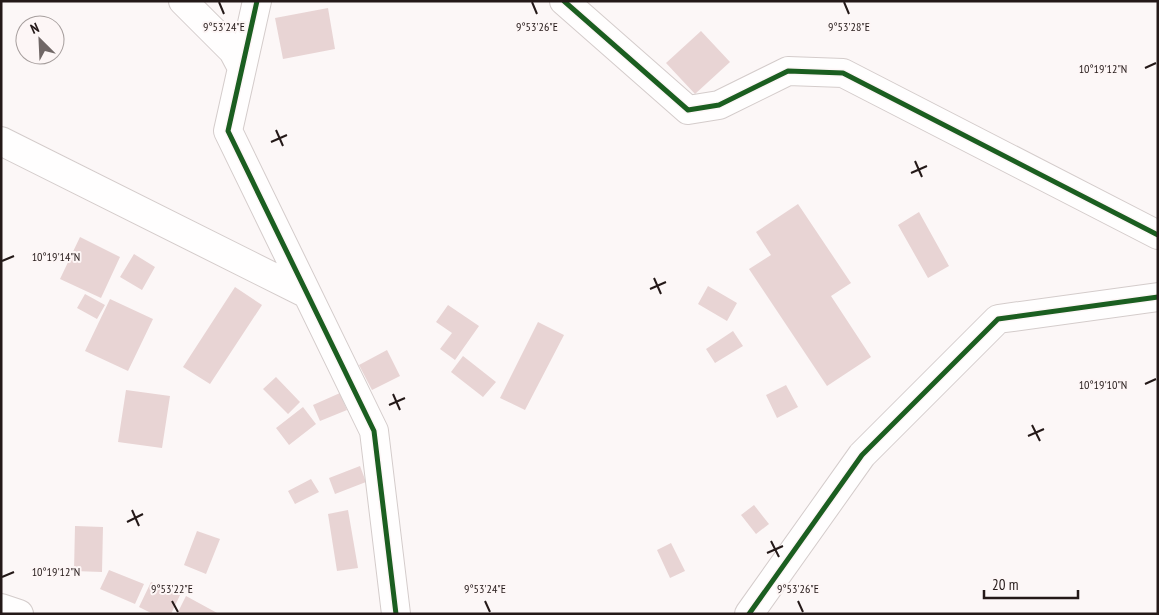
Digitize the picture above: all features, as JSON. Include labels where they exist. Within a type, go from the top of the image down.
[{"type":"street","points":[[183,1],[233,51],[242,68]]},
{"type":"street","points":[[257,1],[228,131],[374,431],[396,614]]},
{"type":"street","points":[[564,1],[688,110],[719,105],[788,71],[843,73],[1158,235]]},
{"type":"street","points":[[1,141],[307,294]]},
{"type":"street","points":[[750,614],[862,455],[998,319],[1158,297]]},
{"type":"street","points":[[1,608],[19,614]]},
{"type":"building","points":[[328,8],[335,49],[283,59],[275,18]]},
{"type":"building","points":[[701,31],[730,62],[695,94],[666,63]]},
{"type":"building","points":[[798,204],[851,283],[831,296],[871,357],[827,386],[749,269],[771,255],[756,232]]},
{"type":"building","points":[[919,212],[949,266],[928,278],[898,225]]},
{"type":"building","points":[[80,237],[120,257],[101,298],[60,279]]},
{"type":"building","points":[[134,254],[155,267],[142,290],[120,277]]},
{"type":"building","points":[[708,286],[737,303],[727,321],[698,304]]},
{"type":"building","points":[[235,287],[262,305],[210,384],[183,367]]},
{"type":"building","points":[[85,294],[105,305],[97,319],[77,308]]},
{"type":"building","points":[[110,299],[153,319],[128,371],[85,351]]},
{"type":"building","points":[[448,305],[479,326],[455,360],[440,349],[452,333],[436,322]]},
{"type":"building","points":[[538,322],[564,335],[525,410],[500,398]]},
{"type":"building","points":[[733,331],[743,346],[715,363],[706,349]]},
{"type":"building","points":[[387,350],[400,376],[372,390],[359,365]]},
{"type":"building","points":[[463,356],[496,382],[483,397],[451,372]]},
{"type":"building","points":[[276,377],[300,402],[288,414],[263,389]]},
{"type":"building","points":[[786,385],[798,407],[777,418],[766,395]]},
{"type":"building","points":[[126,390],[170,396],[162,448],[118,442]]},
{"type":"building","points":[[340,393],[347,410],[320,421],[313,405]]},
{"type":"building","points":[[303,407],[316,424],[289,445],[276,428]]},
{"type":"building","points":[[360,466],[366,482],[335,494],[329,478]]},
{"type":"building","points":[[311,479],[319,492],[295,504],[288,491]]},
{"type":"building","points":[[754,505],[769,524],[756,534],[741,515]]},
{"type":"building","points":[[348,510],[358,568],[337,571],[328,514]]},
{"type":"building","points":[[75,526],[103,527],[102,572],[74,571]]},
{"type":"building","points":[[197,531],[220,539],[206,574],[184,565]]},
{"type":"building","points":[[671,543],[685,571],[670,578],[657,550]]},
{"type":"building","points":[[109,570],[144,584],[135,604],[100,589]]},
{"type":"building","points":[[151,582],[180,595],[171,614],[153,614],[139,607]]},
{"type":"building","points":[[186,596],[219,614],[177,614]]},
{"type":"cycle path","points":[[257,1],[228,131],[374,431],[396,614]]},
{"type":"cycle path","points":[[564,1],[688,110],[719,105],[788,71],[843,73],[1158,235]]},
{"type":"cycle path","points":[[749,614],[862,455],[998,319],[1158,297]]}]
